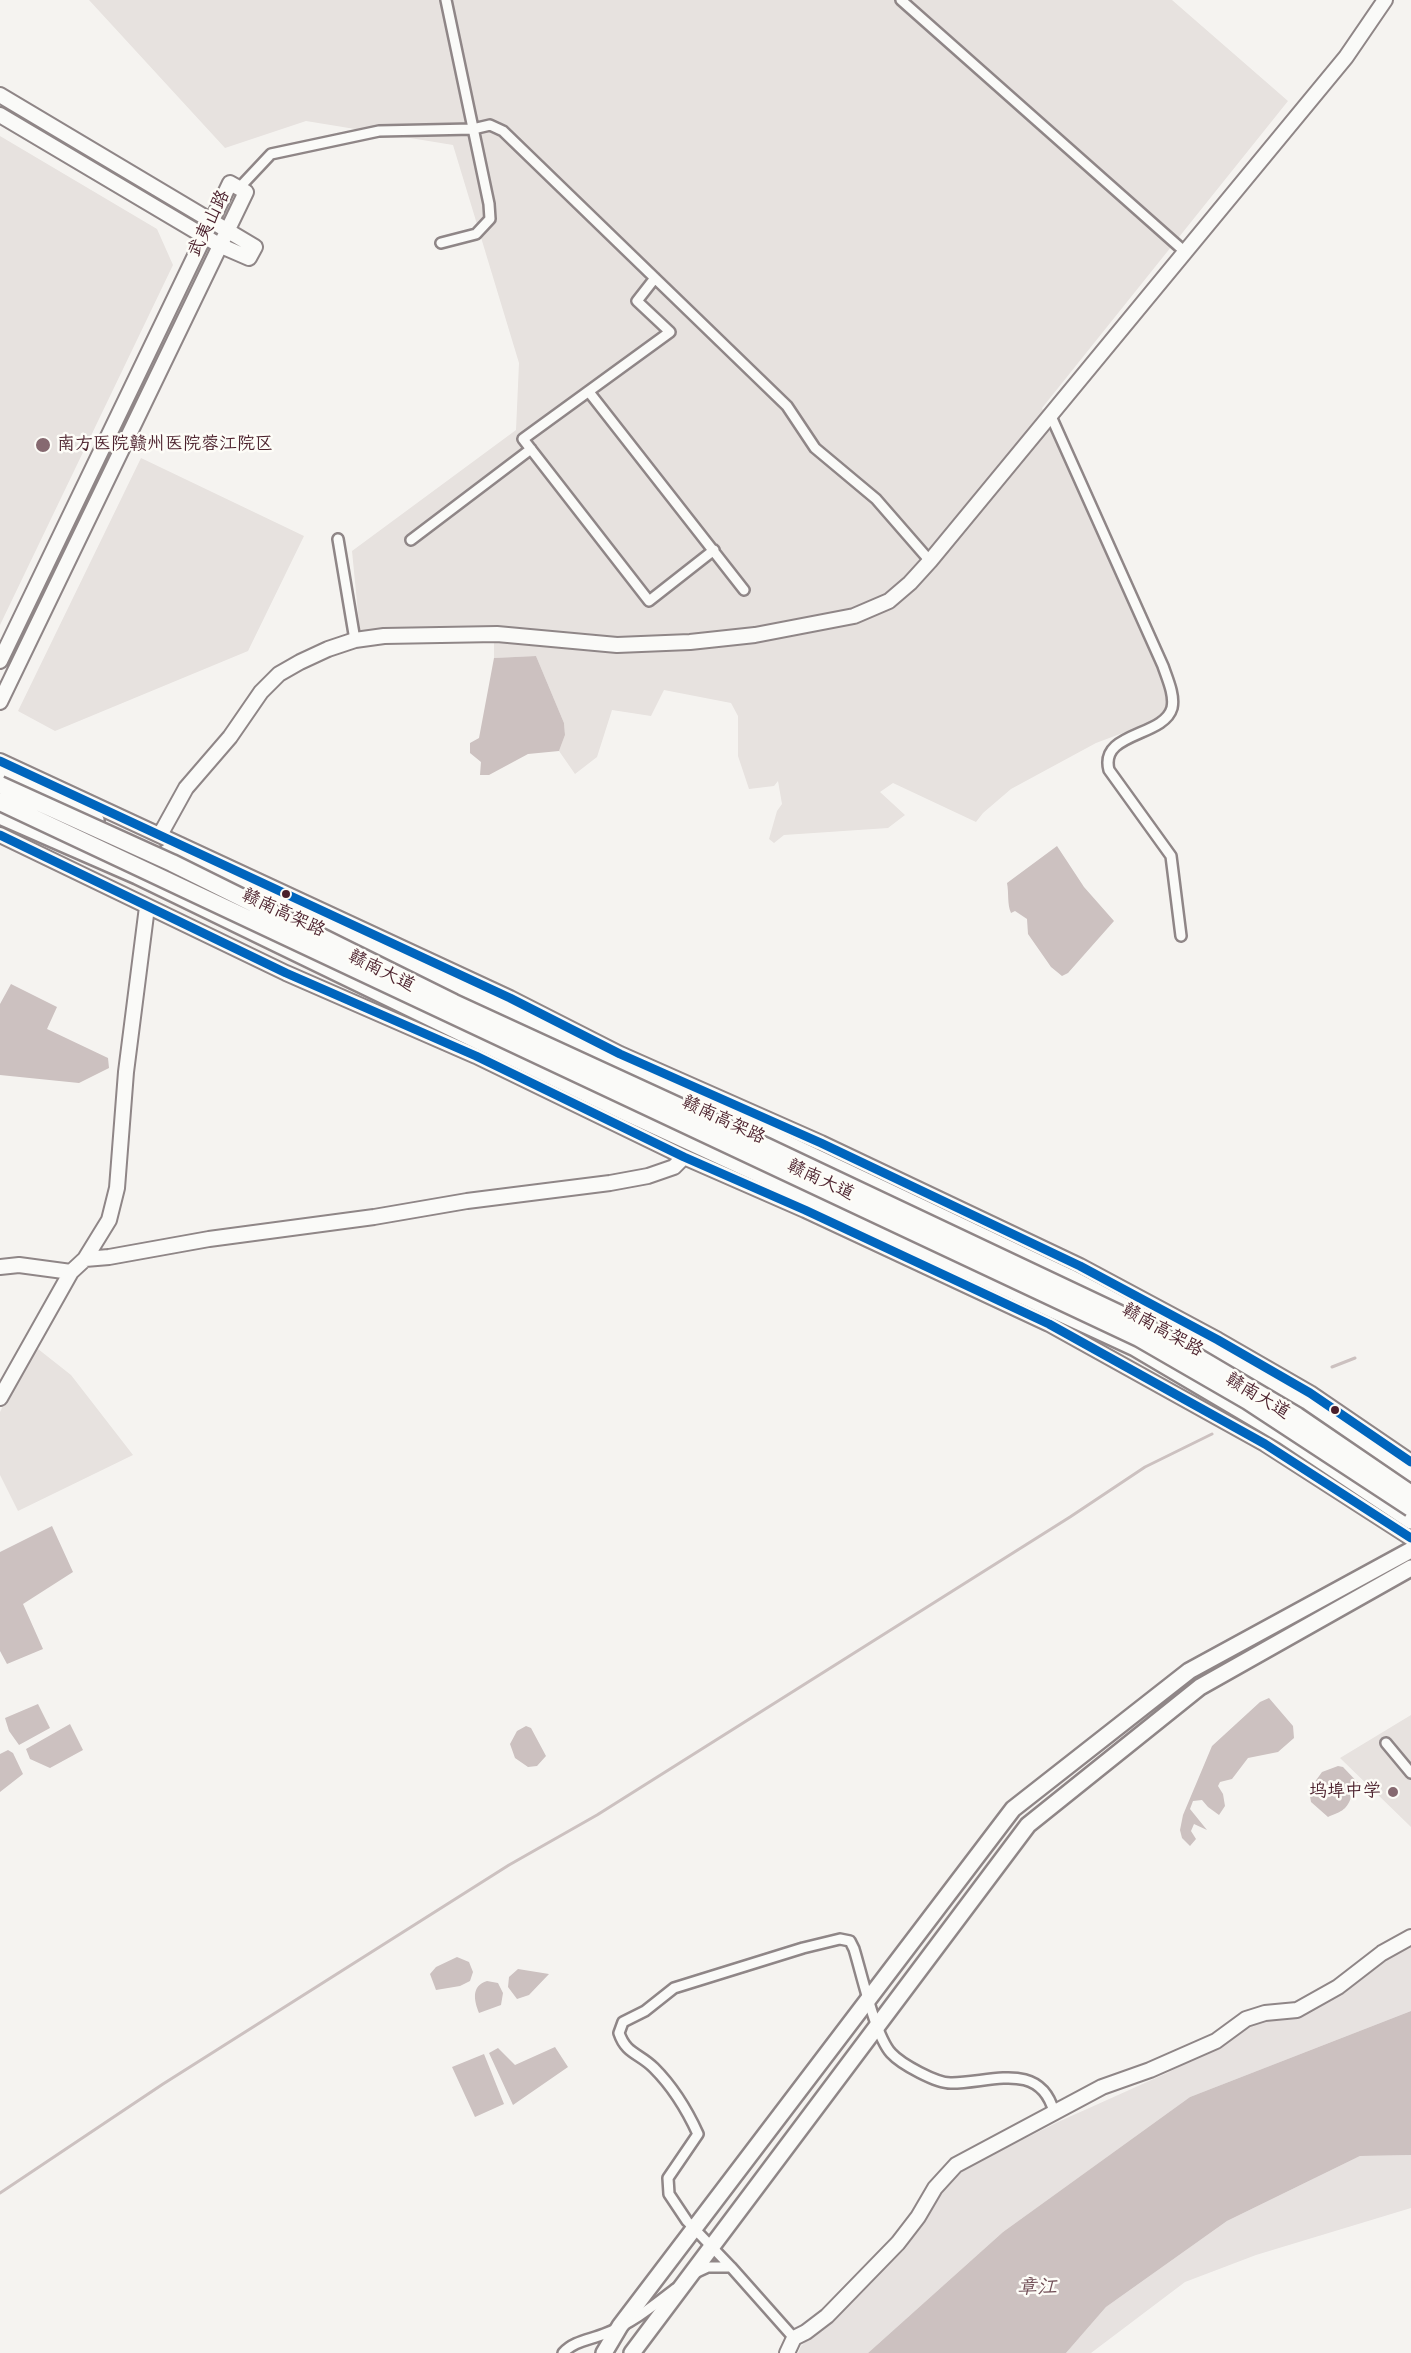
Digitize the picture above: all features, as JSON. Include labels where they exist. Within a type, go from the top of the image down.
[{"type":"highway","name":"赣南高架路","points":[[0,785],[172,863],[454,1003],[767,1147],[1143,1326],[1297,1416],[1411,1494]]},
{"type":"highway","name":"赣南高架路","points":[[0,802],[1139,1338],[1248,1401],[1411,1508]]},
{"type":"main road","name":"赣南大道","points":[[0,774],[58,802],[155,840],[311,918],[1069,1277],[1296,1397],[1411,1474]]},
{"type":"main road","points":[[44,837],[58,802]]},
{"type":"main road","name":"赣南大道","points":[[0,816],[137,876],[622,1111],[1135,1348],[1284,1436],[1411,1521]]},
{"type":"main road","points":[[137,876],[155,840]]},
{"type":"main road","points":[[521,1061],[537,1026]]},
{"type":"main road","points":[[622,1111],[638,1073]]},
{"type":"main road","points":[[1392,1507],[1411,1481]]},
{"type":"main road","points":[[604,2353],[620,2326],[1013,1809],[1189,1671],[1411,1550]]},
{"type":"main road","points":[[632,2353],[683,2282],[1028,1825],[1200,1687],[1411,1568]]},
{"type":"street","points":[[441,243],[476,234],[490,219],[489,204],[446,0]]},
{"type":"street","points":[[901,0],[1184,251]]},
{"type":"street","points":[[155,840],[186,788],[230,737],[261,692],[279,674],[328,649],[355,640],[384,636],[497,634],[617,645],[690,642],[755,635],[854,616],[889,601],[930,561],[1346,57],[1385,0]]},
{"type":"street","points":[[0,95],[255,247],[249,258],[205,237],[0,115]]},
{"type":"street","points":[[240,187],[271,154],[379,131],[473,129],[490,125],[503,131],[787,406],[815,448],[876,499],[930,561]]},
{"type":"street","name":"武夷山路","points":[[0,661],[230,183],[240,187],[246,192],[0,702]]},
{"type":"street","points":[[655,278],[637,300],[670,332],[523,439],[649,601],[714,550]]},
{"type":"street","points":[[589,392],[744,590]]},
{"type":"street","points":[[1050,414],[1171,687],[1172,707],[1164,719],[1124,740],[1111,752],[1107,763],[1109,770],[1171,856],[1181,936]]},
{"type":"street","points":[[411,540],[531,449]]},
{"type":"street","points":[[338,539],[355,640]]},
{"type":"street","points":[[0,761],[155,840],[510,998],[620,1053],[821,1143],[1080,1266],[1218,1340],[1310,1394],[1411,1462]]},
{"type":"street","points":[[0,835],[286,973],[476,1056],[684,1157],[805,1210],[1049,1324],[1265,1444],[1411,1538]]},
{"type":"street","points":[[0,1398],[71,1272],[85,1259],[109,1220],[117,1188],[126,1072],[147,907]]},
{"type":"street","points":[[85,1259],[109,1257],[209,1239],[374,1217],[467,1201],[610,1183],[657,1173],[674,1167],[684,1157]]},
{"type":"street","points":[[0,1267],[19,1265],[71,1272]]},
{"type":"street","points":[[1386,1743],[1411,1773]]},
{"type":"street","points":[[787,2353],[794,2338],[827,2316],[898,2243],[918,2217],[935,2188],[956,2165],[1102,2087],[1150,2070],[1216,2041],[1246,2019],[1265,2013],[1297,2010],[1338,1987],[1382,1953],[1411,1937]]},
{"type":"street","points":[[794,2338],[694,2228],[669,2194],[668,2178],[698,2134],[676,2094],[655,2069],[623,2046],[619,2033],[623,2022],[645,2011],[674,1988],[803,1948],[840,1939],[850,1941],[877,2025],[891,2053],[901,2062],[937,2081],[951,2084],[1022,2077],[1041,2088],[1051,2100],[1054,2112]]},
{"type":"street","points":[[563,2353],[583,2340],[605,2334],[644,2313],[694,2274],[708,2267],[731,2267]]},
{"type":"shaded area","points":[[89,0],[1172,0],[1288,101],[1042,408],[1167,689],[1167,712],[1152,722],[1096,743],[1011,789],[976,822],[893,783],[880,792],[905,815],[888,828],[784,835],[774,843],[769,839],[777,811],[782,804],[778,781],[774,786],[749,789],[738,756],[738,716],[731,703],[664,690],[651,716],[612,710],[597,757],[575,774],[559,751],[565,735],[564,723],[536,656],[494,658],[494,640],[361,643],[352,551],[516,430],[519,363],[453,145],[306,121],[225,148]]},
{"type":"shaded area","name":"南方医院赣州医院蓉江院区","points":[[0,136],[157,229],[173,265],[0,625]]},
{"type":"shaded area","name":"南方医院赣州医院蓉江院区","points":[[141,458],[304,536],[248,651],[55,731],[18,711]]},
{"type":"shaded area","points":[[33,1345],[71,1375],[133,1455],[18,1511],[0,1475],[0,1412]]},
{"type":"shaded area","name":"坞埠中学","points":[[1411,1715],[1411,1827],[1340,1758]]},
{"type":"shaded area","points":[[1411,1943],[1411,2011],[1190,2097],[1003,2232],[868,2353],[798,2353],[801,2346],[906,2248],[937,2193],[968,2167],[1058,2122],[1167,2073],[1227,2041],[1246,2026],[1269,2020],[1300,2017],[1333,1998],[1381,1960]]},
{"type":"shaded area","points":[[1411,2155],[1411,2208],[1256,2255],[1185,2282],[1091,2353],[1066,2353],[1106,2307],[1227,2221],[1360,2156]]},
{"type":"water","points":[[536,656],[564,723],[565,735],[559,751],[528,754],[489,775],[480,775],[481,762],[470,753],[470,743],[479,738],[494,658]]},
{"type":"water","points":[[1057,846],[1084,887],[1114,921],[1068,973],[1062,976],[1051,967],[1028,934],[1027,919],[1015,911],[1011,913],[1007,883]]},
{"type":"water","points":[[11,984],[57,1007],[47,1029],[108,1058],[109,1068],[79,1083],[0,1075],[0,1004]]},
{"type":"water","points":[[52,1526],[73,1572],[23,1604],[43,1649],[7,1664],[0,1651],[0,1552]]},
{"type":"water","points":[[1269,1698],[1293,1726],[1294,1738],[1278,1752],[1248,1758],[1232,1779],[1220,1782],[1218,1786],[1223,1794],[1225,1806],[1219,1815],[1202,1800],[1193,1801],[1190,1809],[1207,1830],[1194,1824],[1191,1831],[1196,1839],[1190,1846],[1182,1838],[1180,1830],[1183,1815],[1212,1746],[1260,1702]]},
{"type":"water","points":[[38,1704],[50,1728],[19,1745],[9,1731],[5,1718]]},
{"type":"water","points":[[70,1724],[83,1750],[50,1768],[30,1759],[26,1749]]},
{"type":"water","points":[[526,1726],[531,1728],[546,1756],[537,1766],[528,1767],[515,1758],[510,1744],[517,1731]]},
{"type":"water","points":[[8,1750],[13,1753],[23,1774],[0,1792],[0,1754]]},
{"type":"water","points":[[1338,1766],[1343,1767],[1363,1788],[1356,1794],[1352,1789],[1348,1791],[1351,1797],[1347,1805],[1328,1817],[1311,1802],[1309,1790],[1322,1772]]},
{"type":"water","points":[[457,1957],[469,1962],[473,1972],[470,1981],[460,1986],[436,1990],[430,1974],[436,1967]]},
{"type":"water","points":[[518,1969],[549,1974],[529,1995],[517,1999],[508,1987],[509,1977]]},
{"type":"water","points":[[487,1981],[498,1983],[503,1993],[501,2005],[479,2013],[475,1998],[476,1990],[478,1986]]},
{"type":"water","name":"章江","points":[[1411,2011],[1411,2155],[1360,2156],[1227,2221],[1106,2307],[1066,2353],[868,2353],[1003,2232],[1190,2097]]},
{"type":"water","points":[[555,2047],[568,2067],[513,2105],[489,2053],[498,2048],[515,2065]]},
{"type":"water","points":[[484,2054],[504,2104],[475,2117],[452,2067]]},
{"type":"waterway","points":[[1332,1367],[1355,1358]]},
{"type":"waterway","points":[[0,2193],[163,2084],[509,1865],[597,1815],[1070,1517],[1145,1467],[1212,1434]]},
{"type":"transit line","points":[[0,761],[510,998],[620,1054],[821,1143],[1080,1266],[1218,1340],[1310,1393],[1411,1462]]},
{"type":"transit line","points":[[0,835],[286,973],[476,1056],[684,1157],[805,1210],[1049,1324],[1265,1444],[1411,1538]]},
{"type":"place","name":"南方医院赣州医院蓉江院区","points":[[43,445]]},
{"type":"place","name":"坞埠中学","points":[[1393,1792]]}]
